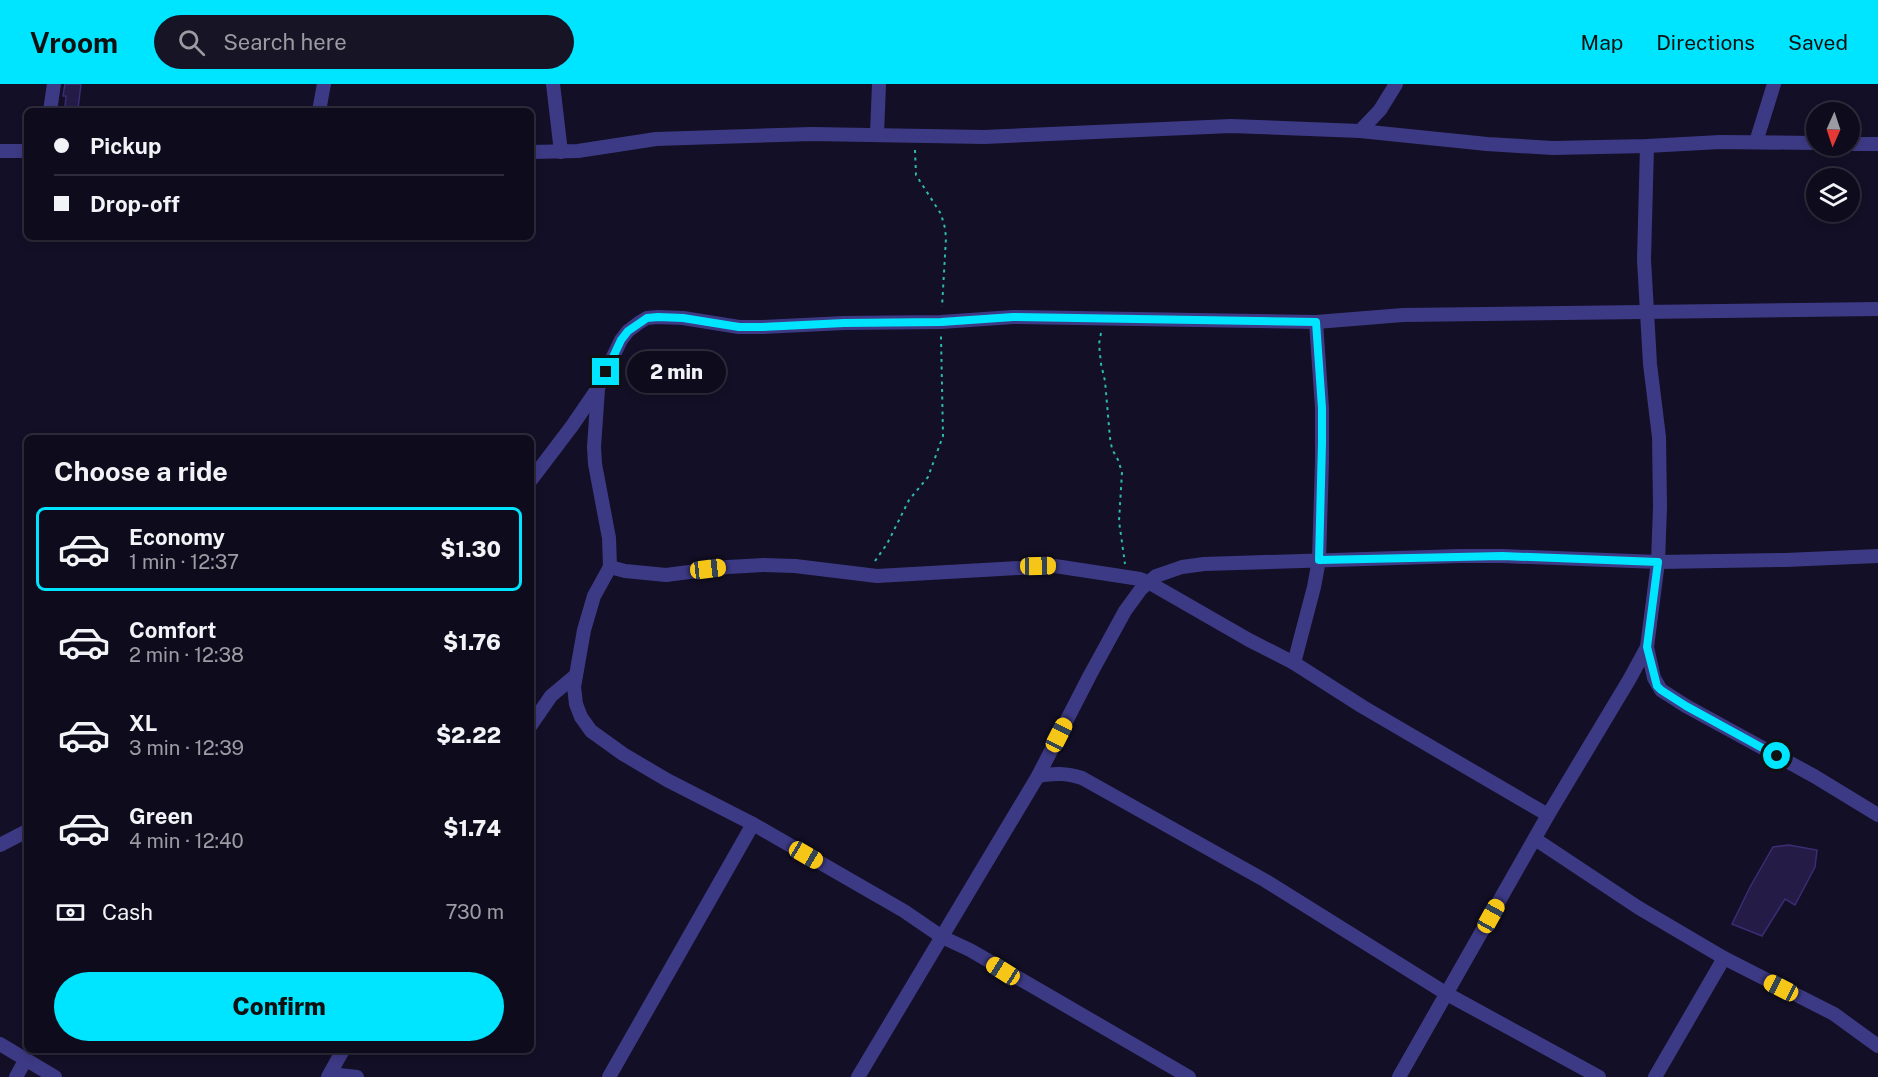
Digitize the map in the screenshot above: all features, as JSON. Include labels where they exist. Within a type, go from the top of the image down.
[{"type":"street","points":[[50,108],[54,84]]},
{"type":"street","points":[[320,108],[324,84]]},
{"type":"street","points":[[553,84],[561,152]]},
{"type":"street","points":[[876,134],[879,84]]},
{"type":"street","points":[[1360,131],[1380,110],[1396,84]]},
{"type":"street","points":[[1756,142],[1774,84]]},
{"type":"street","points":[[534,152],[561,152],[656,139],[812,134],[984,137],[1231,126],[1360,131],[1543,147],[1806,143]]},
{"type":"street","points":[[1860,144],[1878,144]]},
{"type":"street","points":[[1647,146],[1644,239],[1646,311],[1660,468],[1658,562],[1647,647],[1654,678],[1661,690],[1686,706],[1814,776],[1878,815]]},
{"type":"street","points":[[0,151],[24,151]]},
{"type":"street","points":[[534,476],[573,426],[598,388],[621,340],[628,331],[647,318],[683,318],[739,327],[762,327],[941,322],[1013,317],[1316,322],[1404,315],[1878,309]]},
{"type":"street","points":[[1294,663],[1319,560],[1322,429],[1316,322]]},
{"type":"street","points":[[598,388],[595,464],[609,538],[610,567],[594,596],[588,614],[574,687],[576,704],[581,717],[591,731],[623,754],[667,780],[753,824],[904,911],[942,937],[1189,1077]]},
{"type":"street","points":[[858,1077],[1038,776],[1125,611],[1148,582],[1164,572],[1182,567],[1319,560],[1502,556],[1658,562],[1878,556]]},
{"type":"street","points":[[610,567],[625,571],[666,575],[728,567],[795,566],[877,576],[1055,566],[1127,576],[1148,582],[1294,663],[1363,707],[1548,815]]},
{"type":"street","points":[[1399,1077],[1534,839],[1647,647]]},
{"type":"street","points":[[534,721],[551,696],[576,675]]},
{"type":"street","points":[[1038,776],[1056,773],[1082,778],[1266,881],[1447,993],[1599,1077]]},
{"type":"street","points":[[609,1077],[753,824]]},
{"type":"street","points":[[0,845],[24,833]]},
{"type":"street","points":[[1534,839],[1639,908],[1724,958],[1834,1014],[1878,1046]]},
{"type":"street","points":[[1655,1077],[1724,958]]},
{"type":"street","points":[[0,1044],[55,1077]]},
{"type":"street","points":[[340,1053],[329,1076],[357,1077]]},
{"type":"street","points":[[16,1077],[26,1059]]},
{"type":"path","points":[[877,576],[875,562],[887,544],[909,500],[928,477],[943,436],[941,322],[946,238],[940,214],[916,176],[915,136]]},
{"type":"path","points":[[1110,318],[1099,344],[1110,438],[1122,472],[1120,527],[1127,576]]},
{"type":"building","points":[[65,84],[81,84],[78,108],[65,107],[66,96],[63,96]]},
{"type":"building","points":[[1789,845],[1817,850],[1815,867],[1795,905],[1785,899],[1762,936],[1732,924],[1773,847]]},
{"type":"route","points":[[606,372],[621,340],[628,331],[647,318],[658,317],[683,318],[739,327],[941,322],[1013,317],[1316,322],[1322,408],[1319,560],[1502,556],[1658,562],[1647,647],[1657,686],[1686,706],[1777,756]]}]
